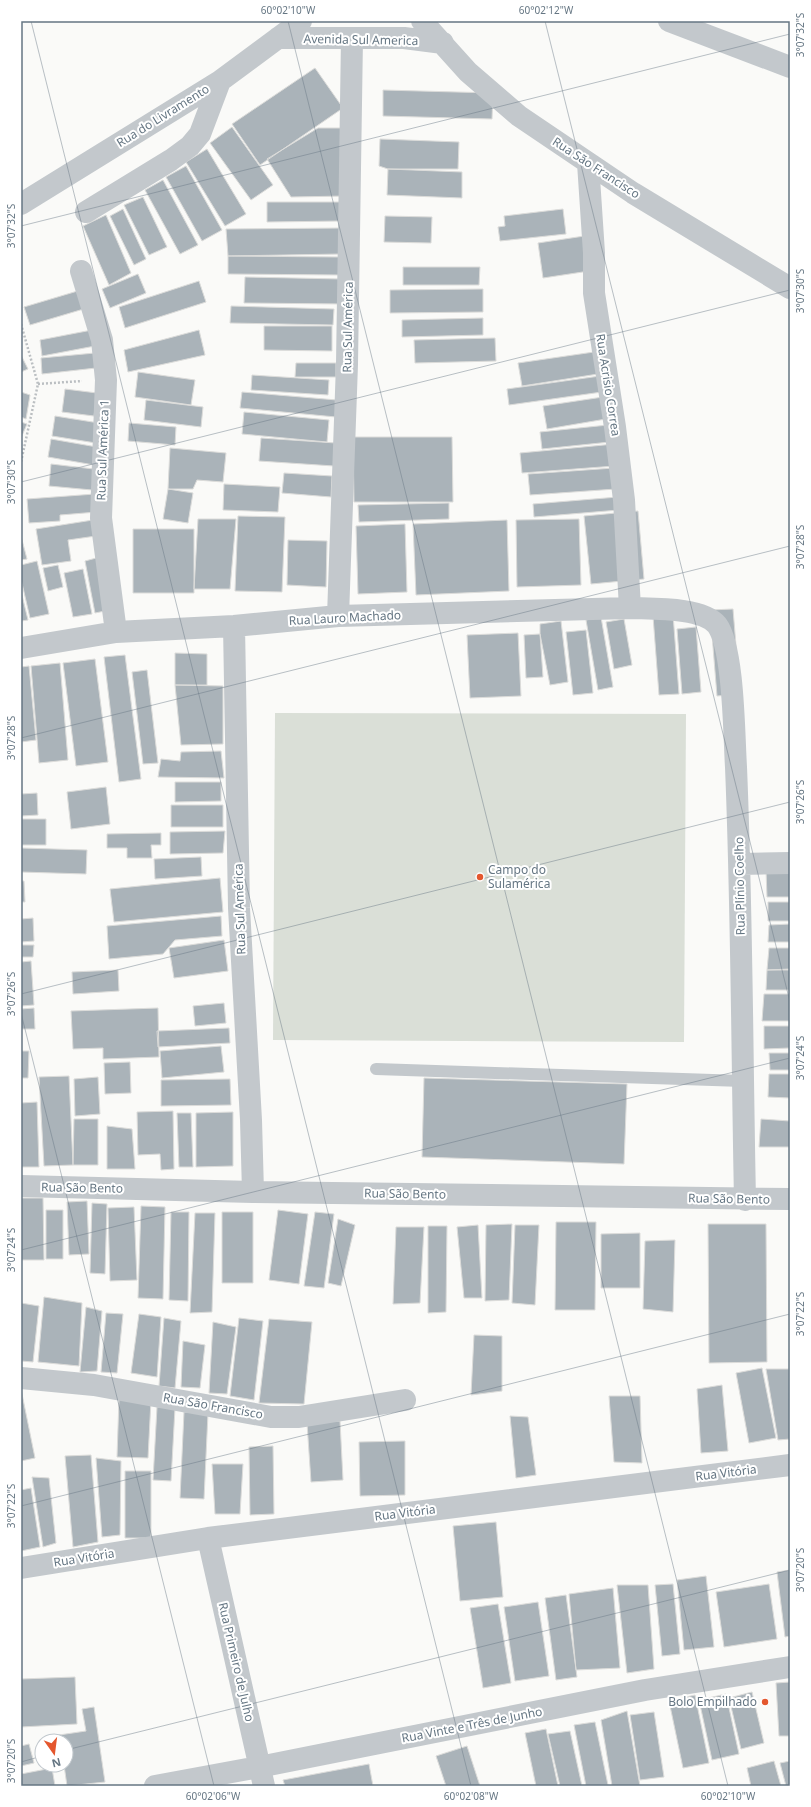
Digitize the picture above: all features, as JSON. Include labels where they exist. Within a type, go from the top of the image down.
[{"type":"street","name":"Rua do Livramento","points":[[21,204],[220,81],[248,61],[278,30],[301,21]]},
{"type":"street","name":"Rua São Francisco","points":[[422,21],[468,72],[519,116],[633,193],[790,288]]},
{"type":"street","points":[[669,21],[790,67]]},
{"type":"street","name":"Avenida Sul America","points":[[278,30],[352,38],[404,38],[443,43]]},
{"type":"street","name":"Rua Sul América","points":[[338,616],[347,356],[352,38]]},
{"type":"street","points":[[86,212],[172,160],[190,146],[200,134],[220,81]]},
{"type":"street","name":"Rua Acrisio Correa","points":[[588,163],[594,253],[594,293],[615,427],[624,500],[630,608]]},
{"type":"street","name":"Rua Sul América 1","points":[[81,271],[102,340],[106,380],[101,518],[116,632]]},
{"type":"street","name":"Rua Lauro Machado","points":[[21,648],[116,632],[234,626],[338,616],[630,608],[671,610]]},
{"type":"street","name":"Rua Plínio Coelho","points":[[671,610],[705,616],[717,626],[725,644],[731,685],[740,864],[744,1200]]},
{"type":"street","name":"Rua Sul América","points":[[234,626],[239,908],[251,1120],[253,1192]]},
{"type":"street","points":[[740,864],[790,864]]},
{"type":"street","name":"Rua São Bento","points":[[21,1186],[253,1192],[744,1200],[790,1199]]},
{"type":"street","name":"Rua São Francisco","points":[[21,1378],[94,1385],[271,1417],[299,1417],[406,1400]]},
{"type":"street","name":"Rua Vitória","points":[[21,1568],[208,1538],[790,1465]]},
{"type":"street","name":"Rua Primeiro de Julho","points":[[208,1538],[261,1776]]},
{"type":"street","name":"Rua Vinte e Três de Junho","points":[[155,1786],[261,1776],[645,1690],[790,1667]]},
{"type":"lane","points":[[376,1068],[743,1081]]},
{"type":"path","points":[[21,324],[38,384],[21,462]]},
{"type":"path","points":[[38,384],[106,380]]},
{"type":"shaded area","name":"Campo do Sulamérica","points":[[275,713],[686,714],[684,1042],[273,1040]]},
{"type":"building","points":[[315,68],[343,108],[260,165],[232,124]]},
{"type":"building","points":[[383,90],[493,93],[492,119],[383,116]]},
{"type":"building","points":[[232,127],[273,185],[251,200],[210,143]]},
{"type":"building","points":[[318,128],[344,128],[345,196],[291,197],[267,159]]},
{"type":"building","points":[[380,139],[459,142],[458,169],[388,169],[379,166]]},
{"type":"building","points":[[207,149],[246,214],[225,226],[186,162]]},
{"type":"building","points":[[186,166],[222,230],[202,241],[166,177]]},
{"type":"building","points":[[388,169],[462,172],[462,198],[387,195]]},
{"type":"building","points":[[163,180],[198,245],[180,254],[145,190]]},
{"type":"building","points":[[143,197],[167,247],[149,255],[124,205]]},
{"type":"building","points":[[267,202],[341,202],[341,221],[267,222]]},
{"type":"building","points":[[123,209],[146,259],[134,265],[110,216]]},
{"type":"building","points":[[563,209],[566,234],[500,241],[498,227],[505,226],[504,216]]},
{"type":"building","points":[[106,215],[131,273],[109,285],[83,226]]},
{"type":"building","points":[[385,216],[432,217],[431,243],[384,242]]},
{"type":"building","points":[[342,228],[342,254],[228,256],[226,229]]},
{"type":"building","points":[[591,235],[596,270],[543,278],[538,243]]},
{"type":"building","points":[[228,256],[340,257],[340,275],[228,274]]},
{"type":"building","points":[[403,267],[480,267],[479,285],[403,285]]},
{"type":"building","points":[[138,274],[146,293],[110,308],[102,289]]},
{"type":"building","points":[[245,277],[342,279],[342,304],[244,303]]},
{"type":"building","points":[[199,281],[206,302],[125,328],[119,307]]},
{"type":"building","points":[[483,289],[483,312],[390,313],[390,290]]},
{"type":"building","points":[[81,290],[87,308],[30,325],[24,307]]},
{"type":"building","points":[[231,306],[334,309],[333,325],[230,323]]},
{"type":"building","points":[[483,318],[483,335],[402,337],[402,320]]},
{"type":"building","points":[[264,326],[332,326],[332,351],[264,350]]},
{"type":"building","points":[[92,330],[95,346],[42,356],[40,340]]},
{"type":"building","points":[[199,330],[205,355],[128,372],[124,350]]},
{"type":"building","points":[[495,338],[496,361],[415,363],[414,340]]},
{"type":"building","points":[[594,352],[598,374],[522,386],[518,363]]},
{"type":"building","points":[[95,353],[96,368],[42,374],[41,358]]},
{"type":"building","points":[[21,355],[28,369],[21,372]]},
{"type":"building","points":[[296,363],[336,363],[336,377],[295,377]]},
{"type":"building","points":[[138,372],[195,380],[191,405],[135,397]]},
{"type":"building","points":[[252,375],[329,380],[328,395],[251,390]]},
{"type":"building","points":[[600,376],[602,392],[509,405],[507,389]]},
{"type":"building","points":[[65,389],[97,393],[94,416],[62,412]]},
{"type":"building","points":[[21,392],[30,395],[26,419],[21,417]]},
{"type":"building","points":[[242,392],[337,400],[336,417],[240,408]]},
{"type":"building","points":[[603,397],[606,419],[547,429],[543,406]]},
{"type":"building","points":[[146,400],[203,407],[201,427],[144,420]]},
{"type":"building","points":[[244,412],[329,420],[327,442],[242,434]]},
{"type":"building","points":[[55,416],[99,423],[96,443],[52,436]]},
{"type":"building","points":[[21,422],[27,424],[21,438]]},
{"type":"building","points":[[129,423],[176,427],[175,445],[128,441]]},
{"type":"building","points":[[608,425],[610,442],[542,449],[540,432]]},
{"type":"building","points":[[353,437],[452,437],[453,502],[354,502]]},
{"type":"building","points":[[261,438],[336,443],[334,466],[259,461]]},
{"type":"building","points":[[51,439],[97,447],[94,465],[48,457]]},
{"type":"building","points":[[625,443],[628,465],[522,473],[520,453]]},
{"type":"building","points":[[170,448],[226,453],[223,482],[197,480],[193,489],[168,489]]},
{"type":"building","points":[[51,464],[94,469],[92,490],[49,486]]},
{"type":"building","points":[[614,468],[616,489],[530,495],[528,474]]},
{"type":"building","points":[[284,473],[332,476],[331,497],[282,493]]},
{"type":"building","points":[[224,484],[280,487],[278,512],[223,510]]},
{"type":"building","points":[[168,489],[193,493],[188,523],[163,519]]},
{"type":"building","points":[[95,494],[97,512],[60,515],[60,521],[29,523],[27,499]]},
{"type":"building","points":[[618,497],[619,510],[534,517],[533,504]]},
{"type":"building","points":[[449,503],[449,519],[359,522],[358,505]]},
{"type":"building","points":[[638,511],[644,579],[591,584],[584,516]]},
{"type":"building","points":[[238,516],[285,517],[282,592],[235,591]]},
{"type":"building","points":[[198,519],[236,519],[230,589],[194,589]]},
{"type":"building","points":[[579,519],[581,585],[517,587],[516,520]]},
{"type":"building","points":[[93,520],[96,536],[68,540],[71,561],[42,565],[36,529]]},
{"type":"building","points":[[507,520],[509,591],[416,595],[413,524]]},
{"type":"building","points":[[405,524],[407,592],[358,594],[356,526]]},
{"type":"building","points":[[133,529],[194,529],[194,593],[133,593]]},
{"type":"building","points":[[21,536],[27,559],[21,560]]},
{"type":"building","points":[[288,540],[327,541],[326,587],[287,585]]},
{"type":"building","points":[[100,557],[110,610],[95,613],[85,561]]},
{"type":"building","points":[[37,561],[49,614],[30,618],[21,579],[21,565]]},
{"type":"building","points":[[58,565],[63,587],[48,591],[43,568]]},
{"type":"building","points":[[83,569],[92,614],[73,617],[64,573]]},
{"type":"building","points":[[21,591],[28,620],[21,621]]},
{"type":"building","points":[[733,609],[740,694],[717,696],[710,610]]},
{"type":"building","points":[[673,614],[679,694],[659,695],[653,616]]},
{"type":"building","points":[[601,617],[613,687],[598,690],[586,620]]},
{"type":"building","points":[[624,619],[632,665],[614,669],[606,622]]},
{"type":"building","points":[[561,621],[568,682],[550,685],[540,634],[540,624]]},
{"type":"building","points":[[696,627],[701,692],[682,694],[677,629]]},
{"type":"building","points":[[586,630],[593,693],[573,695],[566,632]]},
{"type":"building","points":[[518,633],[521,696],[470,698],[467,635]]},
{"type":"building","points":[[540,634],[543,677],[526,678],[524,635]]},
{"type":"building","points":[[175,653],[207,654],[207,685],[175,685]]},
{"type":"building","points":[[125,655],[141,779],[119,782],[104,657]]},
{"type":"building","points":[[95,659],[108,762],[76,766],[63,663]]},
{"type":"building","points":[[60,663],[68,760],[39,763],[31,666]]},
{"type":"building","points":[[29,666],[36,740],[21,742],[21,667]]},
{"type":"building","points":[[147,670],[158,763],[143,764],[132,672]]},
{"type":"building","points":[[175,685],[223,686],[223,744],[181,745]]},
{"type":"building","points":[[221,751],[224,778],[158,777],[161,759],[180,761],[181,752]]},
{"type":"building","points":[[175,782],[221,782],[221,801],[175,802]]},
{"type":"building","points":[[106,787],[110,824],[71,829],[67,792]]},
{"type":"building","points":[[37,793],[38,815],[21,816],[21,794]]},
{"type":"building","points":[[171,805],[223,805],[223,827],[171,827]]},
{"type":"building","points":[[21,819],[46,819],[46,845],[21,845]]},
{"type":"building","points":[[225,831],[223,853],[170,854],[170,832]]},
{"type":"building","points":[[161,833],[161,845],[151,845],[152,858],[127,858],[127,848],[107,848],[107,834]]},
{"type":"building","points":[[21,848],[87,850],[86,874],[21,872]]},
{"type":"building","points":[[201,857],[202,876],[155,879],[154,859]]},
{"type":"building","points":[[766,870],[790,870],[790,897],[767,897]]},
{"type":"building","points":[[220,878],[223,912],[114,922],[110,889]]},
{"type":"building","points":[[21,881],[24,881],[25,902],[21,902]]},
{"type":"building","points":[[768,902],[790,902],[790,921],[768,921]]},
{"type":"building","points":[[221,916],[222,936],[175,940],[163,954],[109,959],[107,926]]},
{"type":"building","points":[[33,918],[34,941],[21,942],[21,919]]},
{"type":"building","points":[[790,924],[790,942],[768,942],[769,925]]},
{"type":"building","points":[[224,940],[228,971],[174,978],[169,948]]},
{"type":"building","points":[[21,945],[34,945],[33,957],[21,957]]},
{"type":"building","points":[[769,948],[790,948],[790,969],[767,970]]},
{"type":"building","points":[[31,961],[34,1005],[21,1006],[21,962]]},
{"type":"building","points":[[118,970],[119,991],[73,994],[72,972]]},
{"type":"building","points":[[767,970],[790,970],[790,990],[766,990]]},
{"type":"building","points":[[764,994],[790,994],[790,1021],[762,1021]]},
{"type":"building","points":[[224,1003],[226,1023],[195,1026],[193,1006]]},
{"type":"building","points":[[34,1008],[35,1029],[21,1029],[21,1009]]},
{"type":"building","points":[[158,1008],[159,1057],[103,1059],[103,1048],[73,1049],[71,1011]]},
{"type":"building","points":[[764,1026],[790,1026],[790,1048],[764,1049]]},
{"type":"building","points":[[229,1028],[230,1043],[158,1047],[157,1031]]},
{"type":"building","points":[[221,1046],[224,1072],[162,1078],[160,1051]]},
{"type":"building","points":[[21,1051],[29,1051],[28,1078],[21,1078]]},
{"type":"building","points":[[769,1053],[790,1053],[790,1070],[770,1070]]},
{"type":"building","points":[[130,1062],[131,1093],[105,1094],[104,1063]]},
{"type":"building","points":[[769,1074],[790,1074],[790,1098],[768,1097]]},
{"type":"building","points":[[69,1076],[73,1165],[44,1166],[39,1077]]},
{"type":"building","points":[[98,1077],[100,1114],[75,1116],[74,1079]]},
{"type":"building","points":[[424,1078],[627,1084],[624,1164],[422,1157]]},
{"type":"building","points":[[230,1079],[231,1105],[161,1106],[161,1080]]},
{"type":"building","points":[[37,1102],[39,1167],[21,1167],[21,1103]]},
{"type":"building","points":[[173,1111],[174,1169],[161,1170],[160,1154],[138,1155],[137,1112]]},
{"type":"building","points":[[233,1112],[233,1166],[196,1167],[196,1113]]},
{"type":"building","points":[[177,1113],[191,1113],[193,1167],[179,1167]]},
{"type":"building","points":[[74,1119],[98,1119],[98,1165],[73,1165]]},
{"type":"building","points":[[761,1119],[790,1121],[790,1147],[759,1147]]},
{"type":"building","points":[[107,1126],[132,1129],[135,1169],[107,1169]]},
{"type":"building","points":[[21,1198],[43,1198],[44,1260],[21,1260]]},
{"type":"building","points":[[87,1201],[89,1254],[69,1255],[67,1202]]},
{"type":"building","points":[[92,1203],[107,1204],[105,1274],[90,1273]]},
{"type":"building","points":[[141,1206],[165,1207],[163,1299],[138,1298]]},
{"type":"building","points":[[134,1207],[137,1280],[110,1281],[108,1208]]},
{"type":"building","points":[[46,1210],[63,1210],[63,1259],[46,1259]]},
{"type":"building","points":[[278,1210],[308,1214],[299,1284],[269,1280]]},
{"type":"building","points":[[171,1212],[189,1212],[188,1301],[169,1300]]},
{"type":"building","points":[[222,1212],[253,1212],[253,1283],[222,1283]]},
{"type":"building","points":[[315,1212],[334,1214],[324,1288],[304,1286]]},
{"type":"building","points":[[195,1213],[215,1213],[212,1312],[190,1313]]},
{"type":"building","points":[[338,1219],[355,1225],[341,1286],[328,1283]]},
{"type":"building","points":[[556,1222],[596,1222],[595,1310],[555,1310]]},
{"type":"building","points":[[512,1224],[509,1300],[485,1301],[486,1225]]},
{"type":"building","points":[[708,1224],[766,1224],[767,1362],[709,1363]]},
{"type":"building","points":[[478,1225],[482,1298],[464,1298],[457,1227]]},
{"type":"building","points":[[515,1225],[539,1225],[535,1305],[512,1303]]},
{"type":"building","points":[[428,1226],[447,1226],[446,1312],[428,1313]]},
{"type":"building","points":[[396,1227],[424,1227],[420,1303],[393,1304]]},
{"type":"building","points":[[640,1233],[640,1288],[601,1288],[601,1234]]},
{"type":"building","points":[[675,1240],[673,1312],[643,1309],[645,1241]]},
{"type":"building","points":[[44,1297],[82,1303],[79,1366],[38,1362]]},
{"type":"building","points":[[21,1303],[39,1306],[33,1362],[21,1361]]},
{"type":"building","points":[[86,1307],[102,1311],[97,1371],[80,1372]]},
{"type":"building","points":[[106,1313],[123,1314],[117,1373],[101,1372]]},
{"type":"building","points":[[139,1314],[161,1317],[157,1377],[131,1373]]},
{"type":"building","points":[[164,1318],[181,1321],[175,1388],[159,1386]]},
{"type":"building","points":[[239,1318],[263,1321],[254,1400],[230,1396]]},
{"type":"building","points":[[269,1319],[312,1322],[304,1404],[259,1403]]},
{"type":"building","points":[[213,1322],[236,1327],[227,1394],[209,1393]]},
{"type":"building","points":[[474,1335],[502,1336],[502,1391],[471,1395]]},
{"type":"building","points":[[183,1341],[205,1345],[200,1388],[181,1387]]},
{"type":"building","points":[[762,1368],[776,1438],[749,1443],[736,1373]]},
{"type":"building","points":[[766,1369],[789,1369],[790,1439],[778,1440]]},
{"type":"building","points":[[722,1385],[728,1451],[701,1453],[697,1389]]},
{"type":"building","points":[[21,1389],[35,1458],[21,1461]]},
{"type":"building","points":[[609,1396],[640,1396],[642,1463],[614,1462]]},
{"type":"building","points":[[119,1398],[151,1400],[148,1458],[117,1457]]},
{"type":"building","points":[[157,1407],[175,1408],[171,1481],[153,1480]]},
{"type":"building","points":[[184,1412],[208,1413],[204,1499],[180,1498]]},
{"type":"building","points":[[510,1416],[528,1417],[536,1475],[516,1478]]},
{"type":"building","points":[[340,1421],[343,1480],[311,1482],[307,1423]]},
{"type":"building","points":[[405,1441],[405,1495],[360,1496],[359,1442]]},
{"type":"building","points":[[273,1446],[274,1514],[250,1515],[249,1447]]},
{"type":"building","points":[[91,1455],[98,1542],[73,1547],[65,1456]]},
{"type":"building","points":[[96,1458],[121,1461],[120,1535],[102,1537]]},
{"type":"building","points":[[212,1464],[243,1464],[240,1514],[215,1514]]},
{"type":"building","points":[[125,1471],[151,1471],[151,1538],[125,1538]]},
{"type":"building","points":[[32,1477],[49,1478],[56,1543],[43,1547]]},
{"type":"building","points":[[31,1488],[40,1547],[21,1551],[21,1490]]},
{"type":"building","points":[[496,1522],[503,1597],[460,1601],[453,1526]]},
{"type":"building","points":[[790,1570],[790,1636],[785,1637],[777,1572]]},
{"type":"building","points":[[706,1576],[714,1647],[684,1650],[677,1580]]},
{"type":"building","points":[[673,1584],[680,1654],[662,1656],[655,1585]]},
{"type":"building","points":[[769,1584],[777,1639],[724,1647],[716,1592]]},
{"type":"building","points":[[617,1585],[648,1585],[654,1669],[627,1673]]},
{"type":"building","points":[[613,1588],[620,1668],[576,1670],[569,1594]]},
{"type":"building","points":[[566,1595],[577,1677],[556,1680],[545,1598]]},
{"type":"building","points":[[538,1602],[549,1676],[515,1681],[504,1607]]},
{"type":"building","points":[[498,1604],[511,1683],[483,1688],[470,1608]]},
{"type":"building","points":[[75,1677],[77,1724],[21,1727],[21,1679]]},
{"type":"building","points":[[790,1682],[790,1736],[779,1736],[776,1683]]},
{"type":"building","points":[[752,1692],[764,1743],[741,1749],[729,1698]]},
{"type":"building","points":[[726,1694],[739,1754],[712,1760],[699,1700]]},
{"type":"building","points":[[695,1695],[709,1763],[683,1768],[669,1701]]},
{"type":"building","points":[[94,1707],[105,1782],[67,1786],[65,1773],[74,1773],[74,1733],[72,1733],[86,1731],[82,1709]]},
{"type":"building","points":[[627,1711],[640,1786],[612,1786],[601,1720]]},
{"type":"building","points":[[654,1712],[664,1777],[640,1780],[630,1715]]},
{"type":"building","points":[[595,1722],[608,1785],[586,1786],[574,1725]]},
{"type":"building","points":[[546,1729],[558,1786],[536,1786],[525,1733]]},
{"type":"building","points":[[570,1731],[582,1786],[560,1786],[548,1734]]},
{"type":"building","points":[[29,1744],[34,1763],[21,1766],[21,1746]]},
{"type":"building","points":[[467,1746],[480,1786],[446,1786],[436,1756]]},
{"type":"building","points":[[774,1761],[781,1786],[751,1786],[747,1768]]},
{"type":"building","points":[[790,1761],[790,1786],[786,1786],[780,1763]]},
{"type":"building","points":[[369,1764],[373,1786],[285,1786],[283,1780]]},
{"type":"building","points":[[34,1771],[34,1773],[53,1773],[55,1786],[21,1786],[21,1774]]},
{"type":"place","name":"Campo do Sulamérica","points":[[480,877]]},
{"type":"place","name":"Bolo Empilhado","points":[[765,1702]]}]
